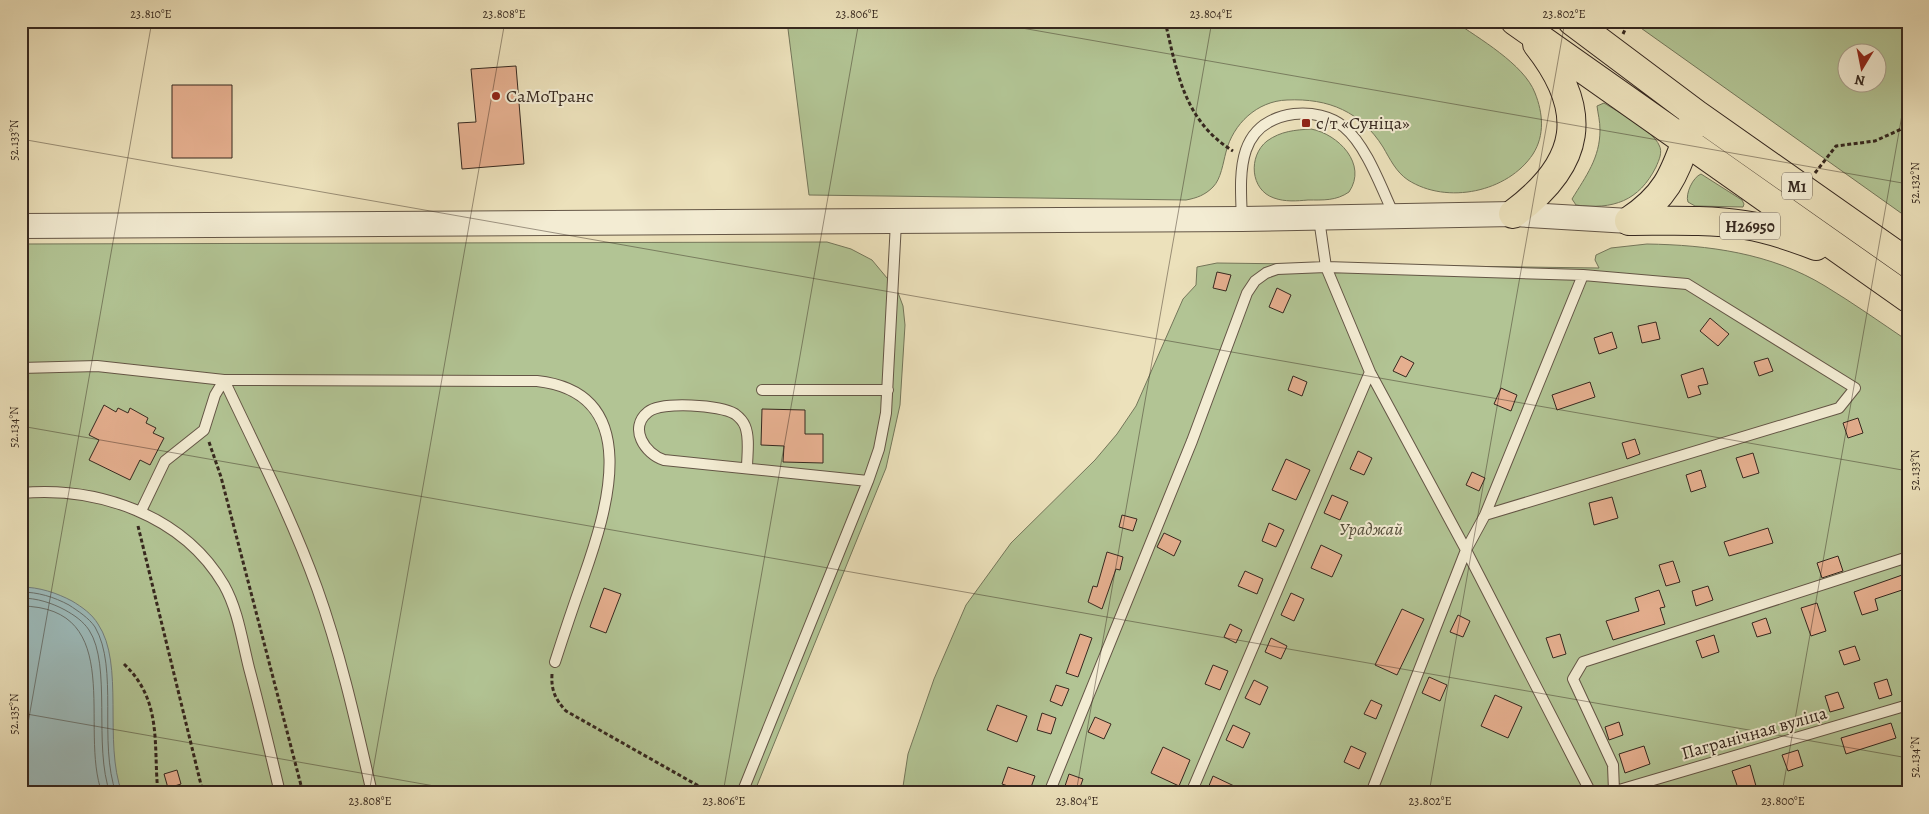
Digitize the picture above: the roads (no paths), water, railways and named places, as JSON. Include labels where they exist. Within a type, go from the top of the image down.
[{"type":"highway","name":"М1","points":[[1572,21],[1696,114],[1908,263]]},
{"type":"highway","name":"М1","points":[[1519,24],[1908,298]]},
{"type":"highway","points":[[1513,214],[1540,191],[1554,175],[1565,157],[1571,137],[1572,115],[1567,91],[1557,73],[1519,24]]},
{"type":"highway","points":[[1629,221],[1645,210],[1662,193],[1673,172],[1696,114]]},
{"type":"highway","name":"Н26950","points":[[1629,221],[1708,222],[1745,225],[1778,232],[1816,246],[1864,268]]},
{"type":"street","name":"Н26950","points":[[21,226],[1242,220],[1513,214],[1629,221]]},
{"type":"lane","points":[[1242,220],[1241,173],[1243,157],[1248,142],[1257,130],[1268,122],[1283,116],[1304,113],[1331,119],[1344,127],[1355,138],[1396,218]]},
{"type":"lane","points":[[1319,219],[1326,267],[1370,372],[1466,550],[1591,793]]},
{"type":"lane","points":[[742,793],[868,481],[883,432],[888,390],[896,222]]},
{"type":"lane","points":[[1049,793],[1181,468],[1247,293],[1255,281],[1266,273],[1277,269],[1326,267],[1582,275],[1688,284],[1856,388],[1839,408],[1485,515]]},
{"type":"lane","points":[[1371,793],[1466,550],[1485,515],[1582,275]]},
{"type":"lane","points":[[21,368],[97,366],[224,380],[537,381],[555,383],[572,389],[587,400],[598,414],[605,429],[609,455],[609,486],[599,531],[554,662]]},
{"type":"lane","points":[[1191,793],[1370,372]]},
{"type":"lane","points":[[141,511],[166,461],[204,430],[210,418],[215,395],[224,380]]},
{"type":"lane","points":[[224,380],[296,534],[317,587],[347,683],[372,793]]},
{"type":"lane","points":[[762,390],[888,390]]},
{"type":"lane","points":[[747,468],[746,427],[735,414],[714,408],[666,406],[647,412],[643,419],[640,436],[642,444],[654,457],[747,468],[868,481]]},
{"type":"lane","points":[[21,493],[46,492],[86,496],[141,511],[173,530],[187,541],[213,570],[227,593],[237,618],[280,793]]},
{"type":"lane","points":[[1611,792],[1612,765],[1574,679],[1583,662],[1908,557]]},
{"type":"lane","name":"Пагранічная вуліца","points":[[1611,792],[1908,705]]},
{"type":"water","points":[[21,587],[41,589],[66,598],[86,611],[98,624],[106,641],[110,660],[114,751],[122,793],[21,793]]},
{"type":"place","name":"СаМоТранс","points":[[496,96]]},
{"type":"place","name":"с/т «Суніца»","points":[[1306,123]]},
{"type":"park label","name":"Ураджай","points":[[1371,529]]}]
